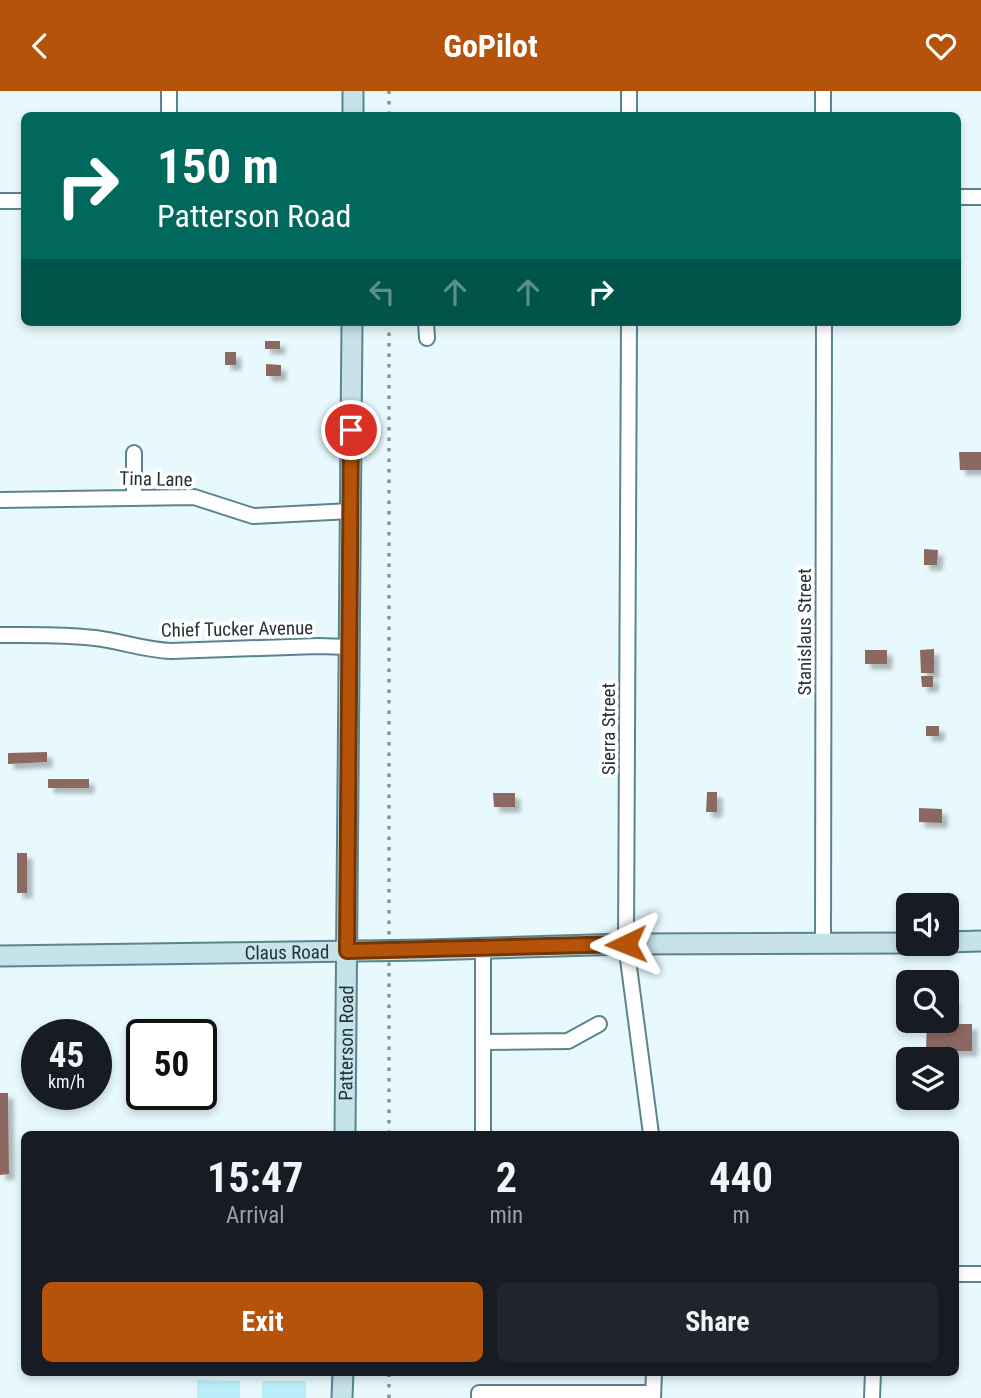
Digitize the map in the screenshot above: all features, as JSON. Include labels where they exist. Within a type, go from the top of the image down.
[{"type":"main road","points":[[353,91],[353,112]]},
{"type":"main road","name":"Patterson Road","points":[[345,1131],[352,326]]},
{"type":"main road","points":[[959,942],[981,941]]},
{"type":"main road","name":"Claus Road","points":[[0,956],[483,949],[626,944],[896,943]]},
{"type":"main road","points":[[342,1398],[343,1376]]},
{"type":"street","points":[[169,91],[169,112]]},
{"type":"street","points":[[629,91],[629,112]]},
{"type":"street","points":[[823,91],[823,112]]},
{"type":"street","points":[[961,197],[981,197]]},
{"type":"street","points":[[0,201],[21,201]]},
{"type":"street","points":[[426,326],[426,338]]},
{"type":"street","name":"Sierra Street","points":[[629,326],[626,944],[651,1131]]},
{"type":"street","name":"Stanislaus Street","points":[[823,943],[824,326]]},
{"type":"street","points":[[134,453],[134,497]]},
{"type":"street","name":"Tina Lane","points":[[0,500],[194,498],[253,516],[351,511]]},
{"type":"street","name":"Chief Tucker Avenue","points":[[0,635],[98,638],[147,650],[171,651],[351,647]]},
{"type":"street","points":[[483,949],[483,1131]]},
{"type":"street","points":[[483,1042],[568,1041],[598,1024]]},
{"type":"street","points":[[959,1274],[981,1275]]},
{"type":"street","points":[[479,1396],[653,1395],[654,1376]]},
{"type":"street","points":[[872,1398],[873,1376]]},
{"type":"shaded area","points":[[197,1380],[240,1381],[240,1398],[197,1398]]},
{"type":"shaded area","points":[[262,1381],[306,1381],[306,1398],[262,1398]]},
{"type":"building","points":[[265,341],[280,341],[280,349],[265,349]]},
{"type":"building","points":[[225,352],[236,352],[236,365],[225,365]]},
{"type":"building","points":[[266,364],[281,365],[281,376],[266,376]]},
{"type":"building","points":[[959,452],[981,452],[981,470],[960,470]]},
{"type":"building","points":[[924,549],[938,550],[937,565],[924,565]]},
{"type":"building","points":[[934,649],[934,673],[921,673],[920,650]]},
{"type":"building","points":[[865,650],[887,650],[887,664],[865,664]]},
{"type":"building","points":[[921,676],[933,676],[933,687],[922,687]]},
{"type":"building","points":[[926,726],[939,726],[939,736],[926,736]]},
{"type":"building","points":[[47,752],[47,762],[8,764],[8,753]]},
{"type":"building","points":[[48,779],[89,779],[89,788],[48,788]]},
{"type":"building","points":[[707,792],[717,792],[717,812],[706,812]]},
{"type":"building","points":[[493,793],[515,793],[515,807],[494,807]]},
{"type":"building","points":[[919,808],[942,809],[942,823],[919,822]]},
{"type":"building","points":[[17,853],[27,853],[27,893],[17,893]]},
{"type":"building","points":[[959,1024],[972,1024],[972,1051],[959,1051],[959,1047],[926,1047],[927,1033],[959,1033]]},
{"type":"building","points":[[0,1093],[8,1093],[9,1174],[0,1175]]},
{"type":"railway","points":[[389,91],[389,112]]},
{"type":"railway","points":[[389,326],[389,1131]]},
{"type":"railway","points":[[389,1376],[389,1398]]},
{"type":"route","points":[[351,430],[347,951],[626,944]]}]
